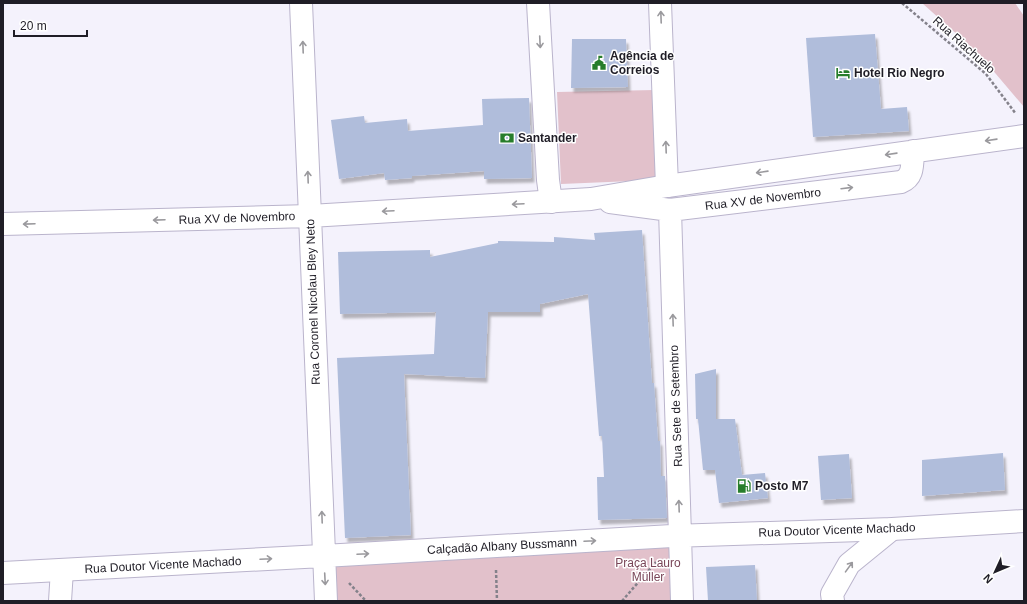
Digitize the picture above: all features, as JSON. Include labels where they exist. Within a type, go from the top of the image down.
[{"type":"main road","name":"Rua Coronel Nicolau Bley Neto","points":[[301,3],[326,601]]},
{"type":"main road","points":[[538,3],[548,180],[551,202]]},
{"type":"main road","points":[[660,3],[667,186]]},
{"type":"main road","name":"Rua XV de Novembro","points":[[3,224],[310,216],[591,199],[667,186],[957,145],[1021,126]]},
{"type":"main road","name":"Rua XV de Novembro","points":[[591,199],[670,210],[900,182],[909,177],[911,173],[913,151]]},
{"type":"main road","name":"Rua Sete de Setembro","points":[[670,210],[682,601]]},
{"type":"main road","name":"Rua Doutor Vicente Machado","points":[[680,536],[892,529],[1024,521]]},
{"type":"main road","points":[[833,601],[832,594],[849,564],[892,529]]},
{"type":"main road","name":"Calçadão Albany Bussmann","points":[[324,556],[680,536]]},
{"type":"main road","name":"Rua Doutor Vicente Machado","points":[[3,573],[324,556]]},
{"type":"main road","points":[[60,601],[62,570]]},
{"type":"path","name":"Rua Riachuelo","points":[[902,3],[986,74],[1021,126]]},
{"type":"path","points":[[622,601],[680,536]]},
{"type":"path","points":[[496,546],[497,601]]},
{"type":"green space","points":[[922,3],[1015,3],[1024,16],[1024,107],[979,54]]},
{"type":"green space","points":[[655,90],[656,180],[561,184],[557,92]]},
{"type":"green space","name":"Praça Lauro Müller","points":[[678,537],[680,601],[328,601],[326,559]]},
{"type":"building","name":"Hotel Rio Negro","points":[[875,34],[881,109],[907,107],[909,131],[813,137],[806,38]]},
{"type":"building","name":"Agência de Correios","points":[[572,39],[626,39],[628,87],[571,88]]},
{"type":"building","points":[[529,98],[532,178],[484,179],[484,171],[412,176],[412,178],[385,180],[384,173],[339,179],[331,120],[364,116],[365,123],[407,119],[408,131],[483,125],[482,99]]},
{"type":"building","points":[[642,230],[652,383],[654,383],[658,441],[660,441],[661,476],[665,476],[667,518],[598,520],[597,477],[604,477],[602,436],[599,436],[588,294],[540,304],[540,312],[488,312],[485,378],[404,374],[411,535],[345,538],[337,358],[434,354],[436,312],[340,314],[338,252],[430,250],[430,257],[498,243],[498,241],[554,242],[554,237],[595,240],[594,233]]},
{"type":"building","points":[[716,369],[716,419],[735,419],[742,475],[765,473],[768,498],[719,503],[715,470],[703,470],[698,419],[696,419],[695,374]]},
{"type":"building","points":[[1003,453],[1005,490],[922,496],[922,460]]},
{"type":"building","points":[[849,454],[852,498],[821,500],[818,456]]},
{"type":"building","points":[[755,565],[757,601],[708,601],[706,567]]},
{"type":"place","name":"Agência de Correios","points":[[599,63]]},
{"type":"place","name":"Hotel Rio Negro","points":[[843,73]]},
{"type":"place","name":"Santander","points":[[507,138]]},
{"type":"place","name":"Posto M7","points":[[744,486]]}]
